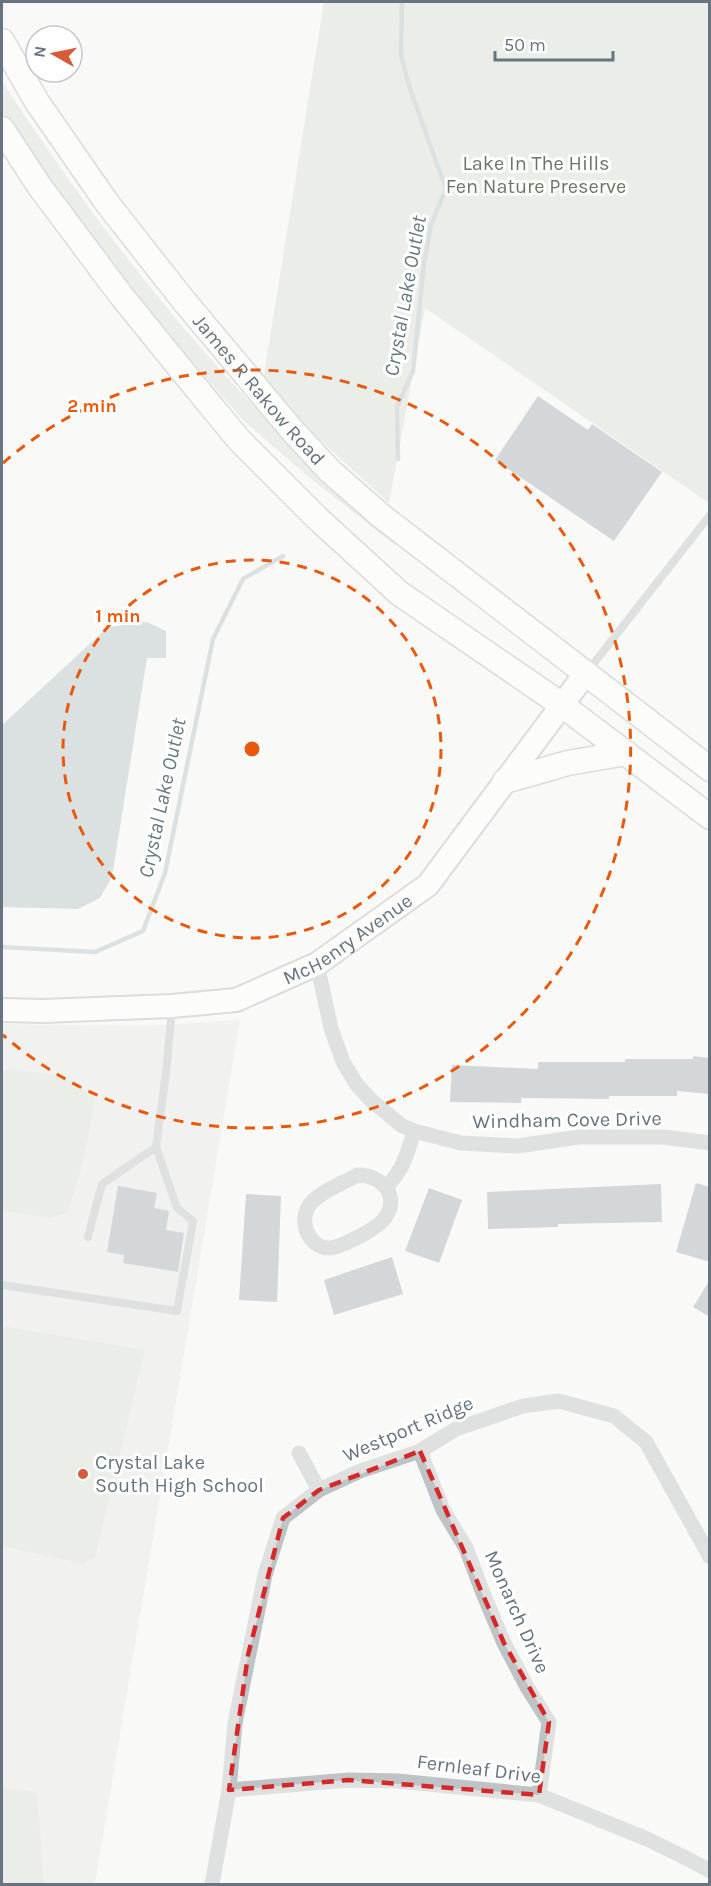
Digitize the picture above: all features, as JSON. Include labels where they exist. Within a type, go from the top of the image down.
[{"type":"main road","name":"James R Rakow Road","points":[[2,42],[37,102],[107,203],[184,301],[292,430],[330,471],[380,515],[710,769]]},
{"type":"main road","points":[[2,129],[40,187],[120,294],[188,378],[248,448],[325,525],[399,593],[562,705],[710,817]]},
{"type":"main road","points":[[505,781],[568,763],[626,753]]},
{"type":"street","name":"McHenry Avenue","points":[[2,1010],[43,1011],[172,1006],[237,1000],[317,964],[428,885],[585,674]]},
{"type":"street","name":"Windham Cove Drive","points":[[317,964],[331,1028],[343,1062],[357,1085],[372,1101],[401,1125],[414,1131],[461,1143],[518,1146],[580,1137],[663,1137],[710,1143]]},
{"type":"street","points":[[386,1187],[396,1178],[404,1162],[414,1131]]},
{"type":"street","points":[[358,1175],[369,1175],[379,1179],[386,1187],[390,1197],[390,1207],[386,1217],[378,1225],[336,1248],[326,1248],[316,1244],[308,1236],[304,1226],[304,1215],[308,1205],[316,1198],[358,1175]]},
{"type":"street","name":"Westport Ridge","points":[[212,1884],[229,1790],[235,1723],[265,1575],[283,1518],[319,1490],[360,1471],[420,1451],[456,1429],[523,1406],[559,1401],[614,1416],[646,1442],[704,1535],[710,1557]]},
{"type":"street","name":"Monarch Drive","points":[[420,1451],[443,1510],[466,1548],[504,1643],[549,1722],[539,1795]]},
{"type":"street","points":[[299,1453],[319,1490]]},
{"type":"street","name":"Fernleaf Drive","points":[[229,1790],[349,1780],[398,1781],[539,1795],[647,1839],[710,1871]]},
{"type":"lane","points":[[585,674],[710,514]]},
{"type":"lane","points":[[2,1285],[177,1311],[193,1221],[177,1208],[156,1147],[172,1006]]},
{"type":"lane","points":[[88,1237],[102,1184],[156,1147]]},
{"type":"highlighted area","points":[[420,1451],[504,1643],[549,1722],[539,1795],[349,1780],[229,1790],[248,1655],[283,1518],[319,1490]]},
{"type":"shaded area","points":[[147,622],[166,631],[166,658],[147,658],[112,877],[100,898],[78,909],[2,907],[2,725],[108,627]]},
{"type":"shaded area","name":"Crystal Lake South High School","points":[[240,1020],[95,1884],[2,1884],[2,1024],[143,1026]]},
{"type":"green space","name":"Lake In The Hills Fen Nature Preserve","points":[[324,2],[709,2],[709,503],[425,308],[389,503],[262,387]]},
{"type":"green space","points":[[2,81],[88,206],[181,325],[267,420],[397,542],[395,545],[310,478],[244,421],[141,304],[35,164],[2,112]]},
{"type":"green space","points":[[14,1069],[65,1077],[95,1098],[84,1156],[67,1213],[50,1218],[2,1210],[2,1072]]},
{"type":"green space","points":[[2,1326],[145,1350],[95,1557],[83,1564],[2,1546]]},
{"type":"green space","points":[[2,1787],[37,1793],[44,1884],[2,1884]]},
{"type":"building","points":[[538,396],[588,430],[592,424],[662,472],[614,541],[495,460]]},
{"type":"building","points":[[693,1056],[710,1058],[710,1094],[677,1091],[677,1096],[609,1096],[609,1099],[521,1098],[521,1103],[450,1102],[452,1065],[538,1069],[538,1062],[625,1062],[625,1059],[693,1059]]},
{"type":"building","points":[[696,1183],[710,1187],[710,1262],[676,1252]]},
{"type":"building","points":[[661,1184],[662,1222],[558,1224],[558,1227],[488,1229],[487,1192]]},
{"type":"building","points":[[118,1186],[157,1193],[154,1208],[169,1211],[166,1230],[184,1233],[178,1272],[123,1263],[124,1255],[107,1252]]},
{"type":"building","points":[[429,1188],[462,1200],[439,1263],[405,1251]]},
{"type":"building","points":[[246,1194],[281,1196],[277,1302],[239,1300]]},
{"type":"building","points":[[392,1257],[403,1294],[334,1315],[324,1280]]},
{"type":"building","points":[[710,1280],[710,1317],[693,1307]]},
{"type":"waterway","name":"Crystal Lake Outlet","points":[[398,459],[397,407],[413,371],[424,264],[431,225],[446,189],[410,89],[401,55],[402,2]]},
{"type":"waterway","name":"Crystal Lake Outlet","points":[[2,947],[95,952],[143,931],[165,873],[213,639],[243,579],[283,556]]},
{"type":"place","name":"Crystal Lake South High School","points":[[83,1474]]}]
